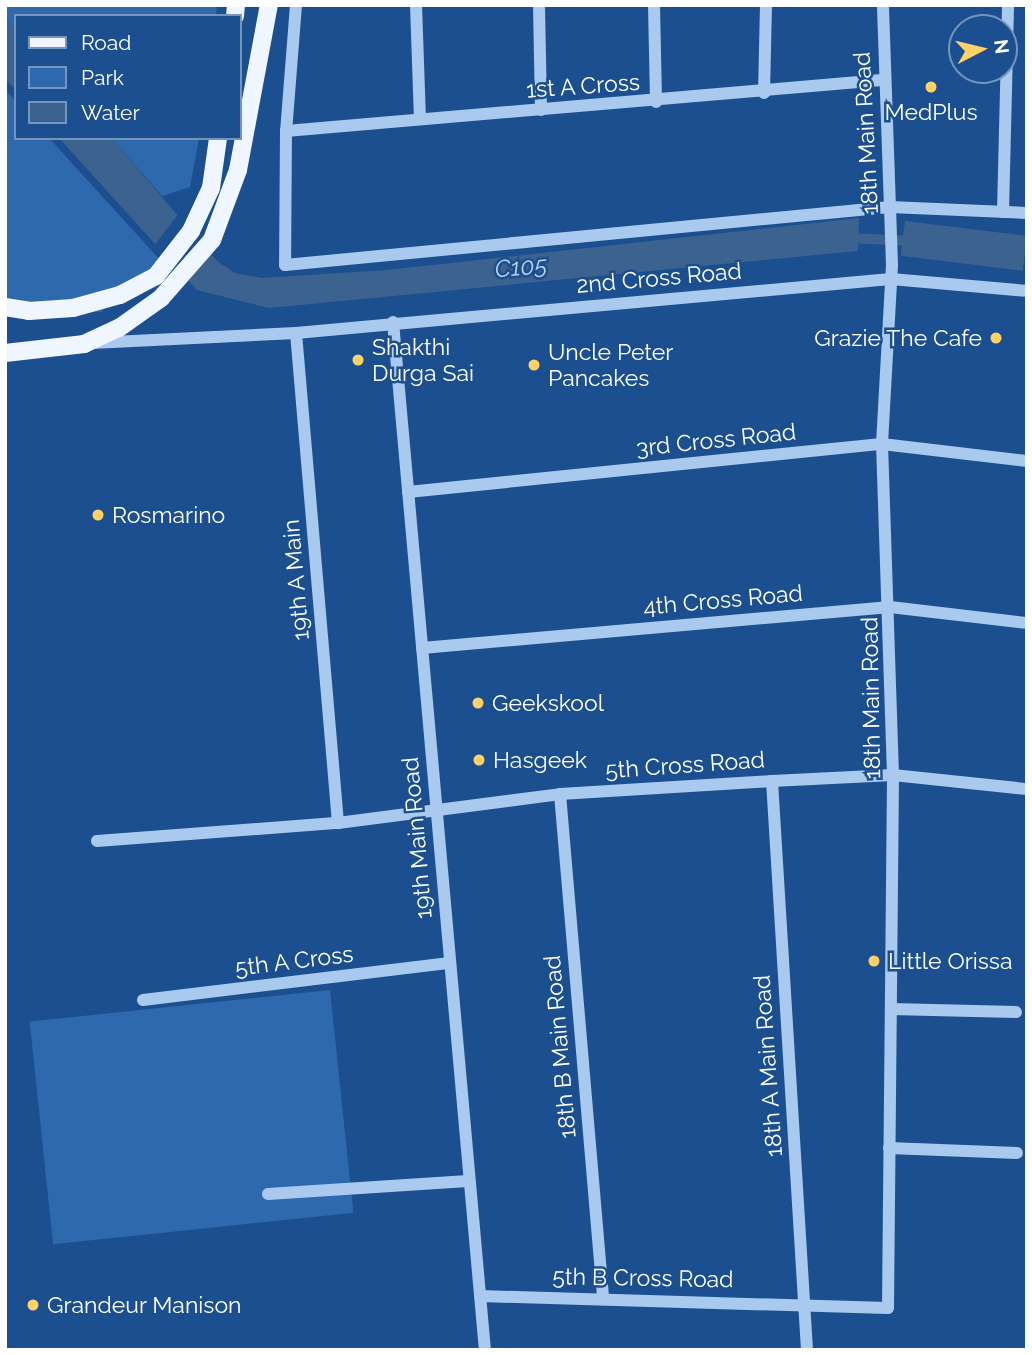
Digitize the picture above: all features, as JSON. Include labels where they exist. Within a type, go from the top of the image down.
[{"type":"main road","points":[[5,353],[84,344],[119,328],[183,277],[212,240],[238,170],[270,5]]},
{"type":"main road","points":[[5,307],[29,311],[73,308],[120,295],[156,276],[191,232],[211,188],[218,140]]},
{"type":"street","points":[[296,5],[286,131],[285,265],[891,211],[1027,213]]},
{"type":"street","points":[[416,5],[420,118]]},
{"type":"street","points":[[539,5],[541,110]]},
{"type":"street","points":[[654,5],[656,102]]},
{"type":"street","points":[[764,93],[766,5]]},
{"type":"street","name":"18th Main Road","points":[[804,1303],[888,1308],[893,775],[890,607],[882,444],[891,279],[891,211],[882,80],[883,5]]},
{"type":"street","points":[[1003,212],[1008,5]]},
{"type":"street","name":"1st A Cross","points":[[286,131],[420,118],[764,93],[882,80]]},
{"type":"street","name":"2nd Cross Road","points":[[84,344],[296,333],[393,322],[891,279],[1027,291]]},
{"type":"street","name":"19th Main Road","points":[[393,322],[485,1350]]},
{"type":"street","name":"19th A Main","points":[[296,333],[338,823]]},
{"type":"street","name":"3rd Cross Road","points":[[408,492],[882,444],[1027,461]]},
{"type":"street","name":"4th Cross Road","points":[[422,648],[890,607],[1027,623]]},
{"type":"street","name":"5th Cross Road","points":[[97,841],[338,823],[435,808],[560,794],[772,780],[893,775],[1027,789]]},
{"type":"street","name":"18th A Main Road","points":[[772,780],[807,1350]]},
{"type":"street","name":"18th B Main Road","points":[[560,794],[603,1297]]},
{"type":"street","name":"5th A Cross","points":[[143,1000],[450,963]]},
{"type":"street","points":[[891,1009],[1016,1012]]},
{"type":"street","points":[[889,1148],[1017,1153]]},
{"type":"street","points":[[268,1194],[468,1181]]},
{"type":"street","name":"5th B Cross Road","points":[[480,1296],[804,1303]]},
{"type":"green space","points":[[5,5],[217,5],[216,14],[14,14],[14,28],[5,18]]},
{"type":"green space","points":[[5,90],[14,99],[14,140],[51,140],[162,262],[101,312],[5,315]]},
{"type":"green space","points":[[113,140],[199,140],[190,187],[162,196]]},
{"type":"green space","points":[[330,990],[353,1213],[53,1244],[30,1022]]},
{"type":"water","points":[[5,18],[14,28],[14,88],[5,79]]},
{"type":"water","points":[[61,140],[113,140],[217,261],[235,273],[262,278],[387,270],[859,218],[858,251],[269,308],[197,290]]},
{"type":"water","points":[[905,221],[1027,236],[1023,271],[901,256]]},
{"type":"pier","points":[[180,212],[205,241],[179,276],[153,247]]},
{"type":"waterway","name":"C105","points":[[848,238],[913,241]]},
{"type":"place","name":"MedPlus","points":[[931,87]]},
{"type":"place","name":"Grazie The Cafe","points":[[996,338]]},
{"type":"place","name":"Shakthi Durga Sai","points":[[358,360]]},
{"type":"place","name":"Uncle Peter Pancakes","points":[[534,365]]},
{"type":"place","name":"Rosmarino","points":[[98,515]]},
{"type":"place","name":"Geekskool","points":[[478,703]]},
{"type":"place","name":"Hasgeek","points":[[479,760]]},
{"type":"place","name":"Little Orissa","points":[[874,961]]},
{"type":"place","name":"Grandeur Manison","points":[[33,1305]]}]
